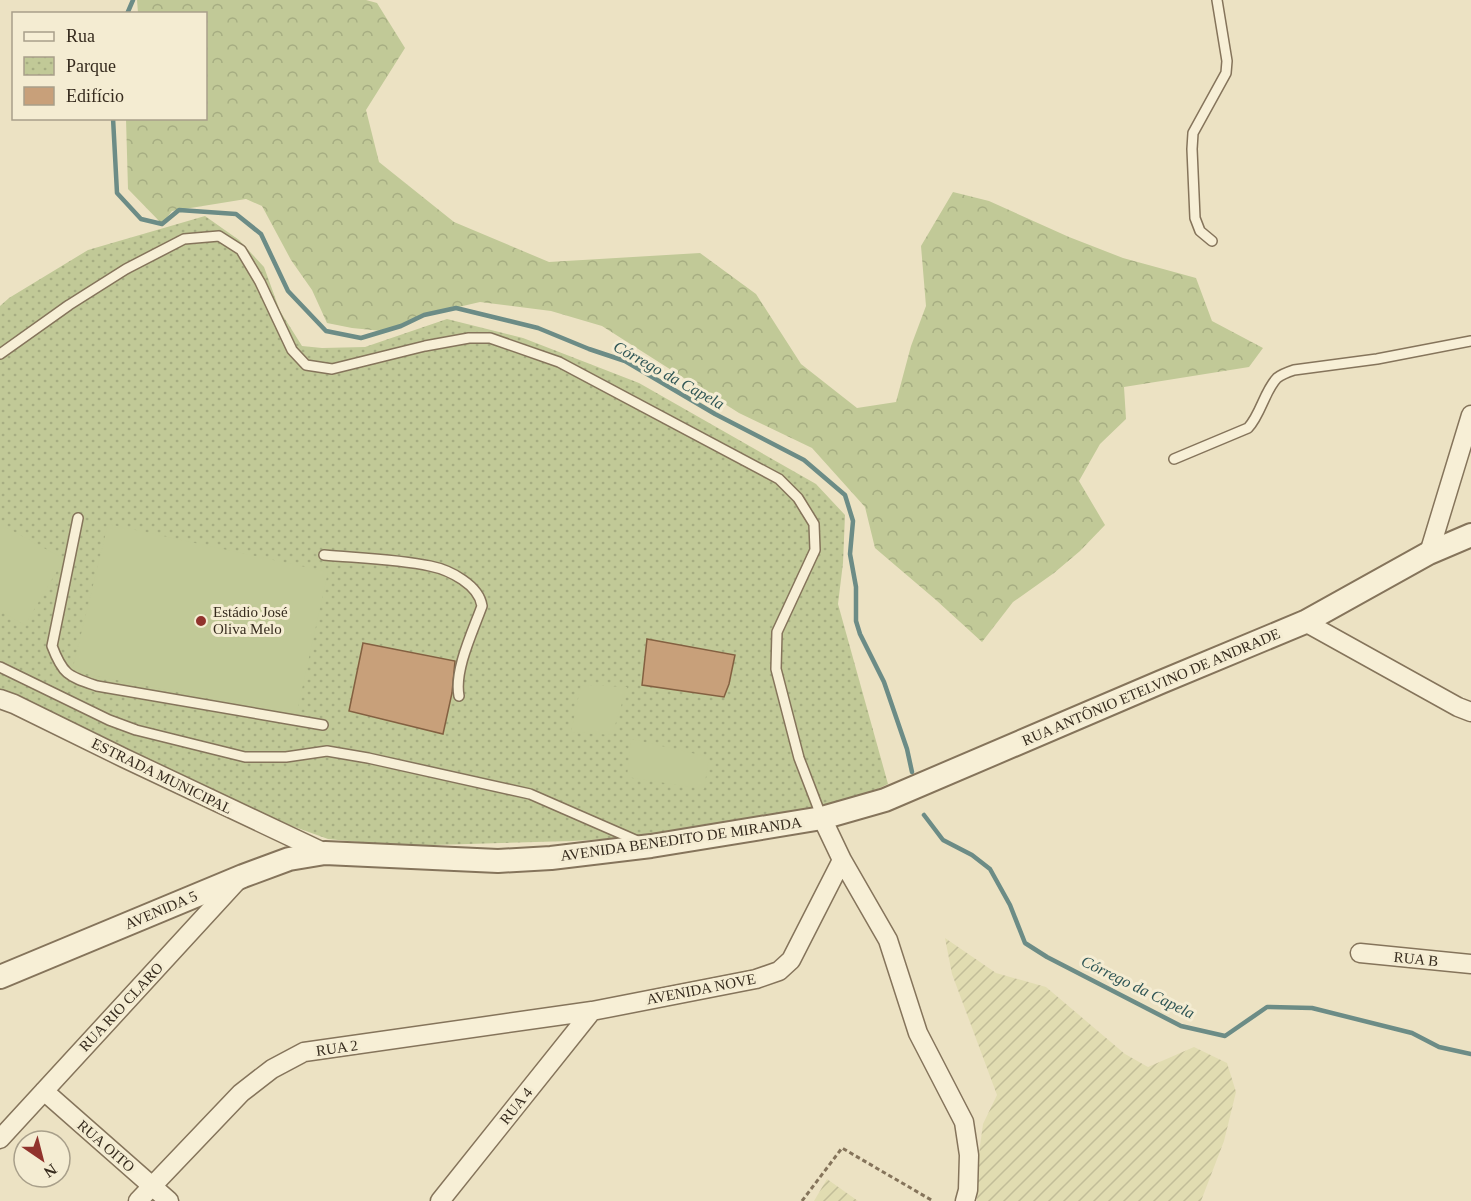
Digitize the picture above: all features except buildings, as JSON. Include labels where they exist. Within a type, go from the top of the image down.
[{"type":"street","points":[[1429,553],[1471,415]]},
{"type":"street","name":"RUA ANTÔNIO ETELVINO DE ANDRADE","points":[[822,818],[885,800],[1305,622],[1429,553],[1471,535]]},
{"type":"street","points":[[1305,622],[1458,707],[1471,712]]},
{"type":"street","name":"ESTRADA MUNICIPAL","points":[[0,699],[325,853]]},
{"type":"street","name":"AVENIDA BENEDITO DE MIRANDA","points":[[325,853],[498,861],[552,858],[651,846],[822,818]]},
{"type":"street","points":[[822,818],[842,860],[888,940],[918,1033],[964,1122],[969,1155],[968,1190],[965,1201]]},
{"type":"street","name":"AVENIDA 5","points":[[0,977],[243,876],[289,859],[325,853]]},
{"type":"street","name":"AVENIDA NOVE","points":[[592,1011],[756,979],[779,971],[791,960],[842,860]]},
{"type":"street","name":"RUA RIO CLARO","points":[[0,1140],[243,876]]},
{"type":"street","name":"RUA B","points":[[1360,953],[1471,964]]},
{"type":"street","name":"RUA 2","points":[[138,1201],[241,1093],[272,1069],[304,1053],[592,1011]]},
{"type":"street","name":"RUA 4","points":[[440,1201],[592,1011]]},
{"type":"street","name":"RUA OITO","points":[[44,1090],[169,1201]]},
{"type":"lane","points":[[1212,240],[1200,231],[1194,218],[1192,149],[1193,133],[1226,73],[1227,61],[1217,0]]},
{"type":"lane","points":[[0,354],[69,305],[126,269],[184,239],[219,236],[241,249],[260,282],[292,350],[306,365],[332,369],[425,346],[469,338],[490,338],[559,362],[779,479],[798,498],[814,524],[815,550],[777,632],[776,669],[799,758],[822,818]]},
{"type":"lane","points":[[1174,459],[1248,428],[1255,421],[1276,379],[1282,374],[1294,370],[1471,341]]},
{"type":"lane","points":[[78,518],[52,646],[59,664],[71,677],[97,686],[323,725]]},
{"type":"lane","points":[[324,555],[430,566],[447,571],[471,586],[481,597],[482,606],[463,658],[459,696]]},
{"type":"lane","points":[[0,667],[109,720],[136,730],[245,757],[286,757],[327,751],[530,794],[651,846]]},
{"type":"path","points":[[802,1201],[842,1148],[933,1201]]},
{"type":"shaded area","points":[[945,938],[996,973],[1046,987],[1125,1054],[1148,1067],[1194,1047],[1227,1063],[1236,1092],[1224,1141],[1201,1201],[977,1201],[976,1176],[983,1124],[997,1095],[952,974]]},
{"type":"shaded area","points":[[827,1179],[858,1201],[814,1201]]},
{"type":"green space","points":[[137,0],[366,0],[377,3],[405,48],[366,110],[379,162],[454,222],[549,262],[700,253],[756,294],[801,364],[857,408],[896,402],[911,346],[926,306],[921,246],[953,192],[989,201],[1069,237],[1123,258],[1196,278],[1212,321],[1263,348],[1249,367],[1124,387],[1126,419],[1100,444],[1079,481],[1105,525],[1054,573],[1013,602],[982,642],[875,548],[865,507],[812,448],[739,413],[602,326],[551,311],[480,302],[424,315],[401,326],[382,331],[327,323],[312,290],[291,260],[262,206],[246,199],[172,211],[162,224],[128,189],[126,120],[207,120],[207,12],[138,12]]},
{"type":"green space","points":[[205,216],[239,240],[264,267],[280,311],[302,346],[365,347],[447,319],[523,338],[639,383],[816,484],[845,515],[838,604],[888,784],[825,814],[662,836],[400,846],[328,839],[270,818],[94,732],[0,690],[0,306],[9,298],[88,250]]},
{"type":"green space","points":[[0,524],[64,559],[25,625],[0,611]]},
{"type":"green space","name":"Estádio José Oliva Melo","points":[[108,524],[328,572],[296,716],[72,671]]},
{"type":"green space","points":[[581,685],[627,687],[612,735],[571,732]]},
{"type":"green space","points":[[631,739],[709,757],[704,789],[627,777]]},
{"type":"waterway","name":"Córrego da Capela","points":[[128,12],[133,0]]},
{"type":"waterway","name":"Córrego da Capela","points":[[113,120],[117,193],[141,219],[162,224],[179,210],[236,214],[261,234],[288,291],[326,331],[361,338],[401,326],[424,315],[456,308],[538,328],[625,361],[715,414],[804,460],[845,495],[853,521],[850,554],[856,587],[856,621],[884,682],[907,749],[912,772]]},
{"type":"waterway","name":"Córrego da Capela","points":[[924,815],[943,840],[972,855],[990,869],[1010,905],[1025,943],[1047,957],[1181,1026],[1225,1036],[1267,1007],[1312,1008],[1412,1033],[1439,1047],[1471,1054]]},
{"type":"place","name":"Estádio José Oliva Melo","points":[[201,621]]}]
